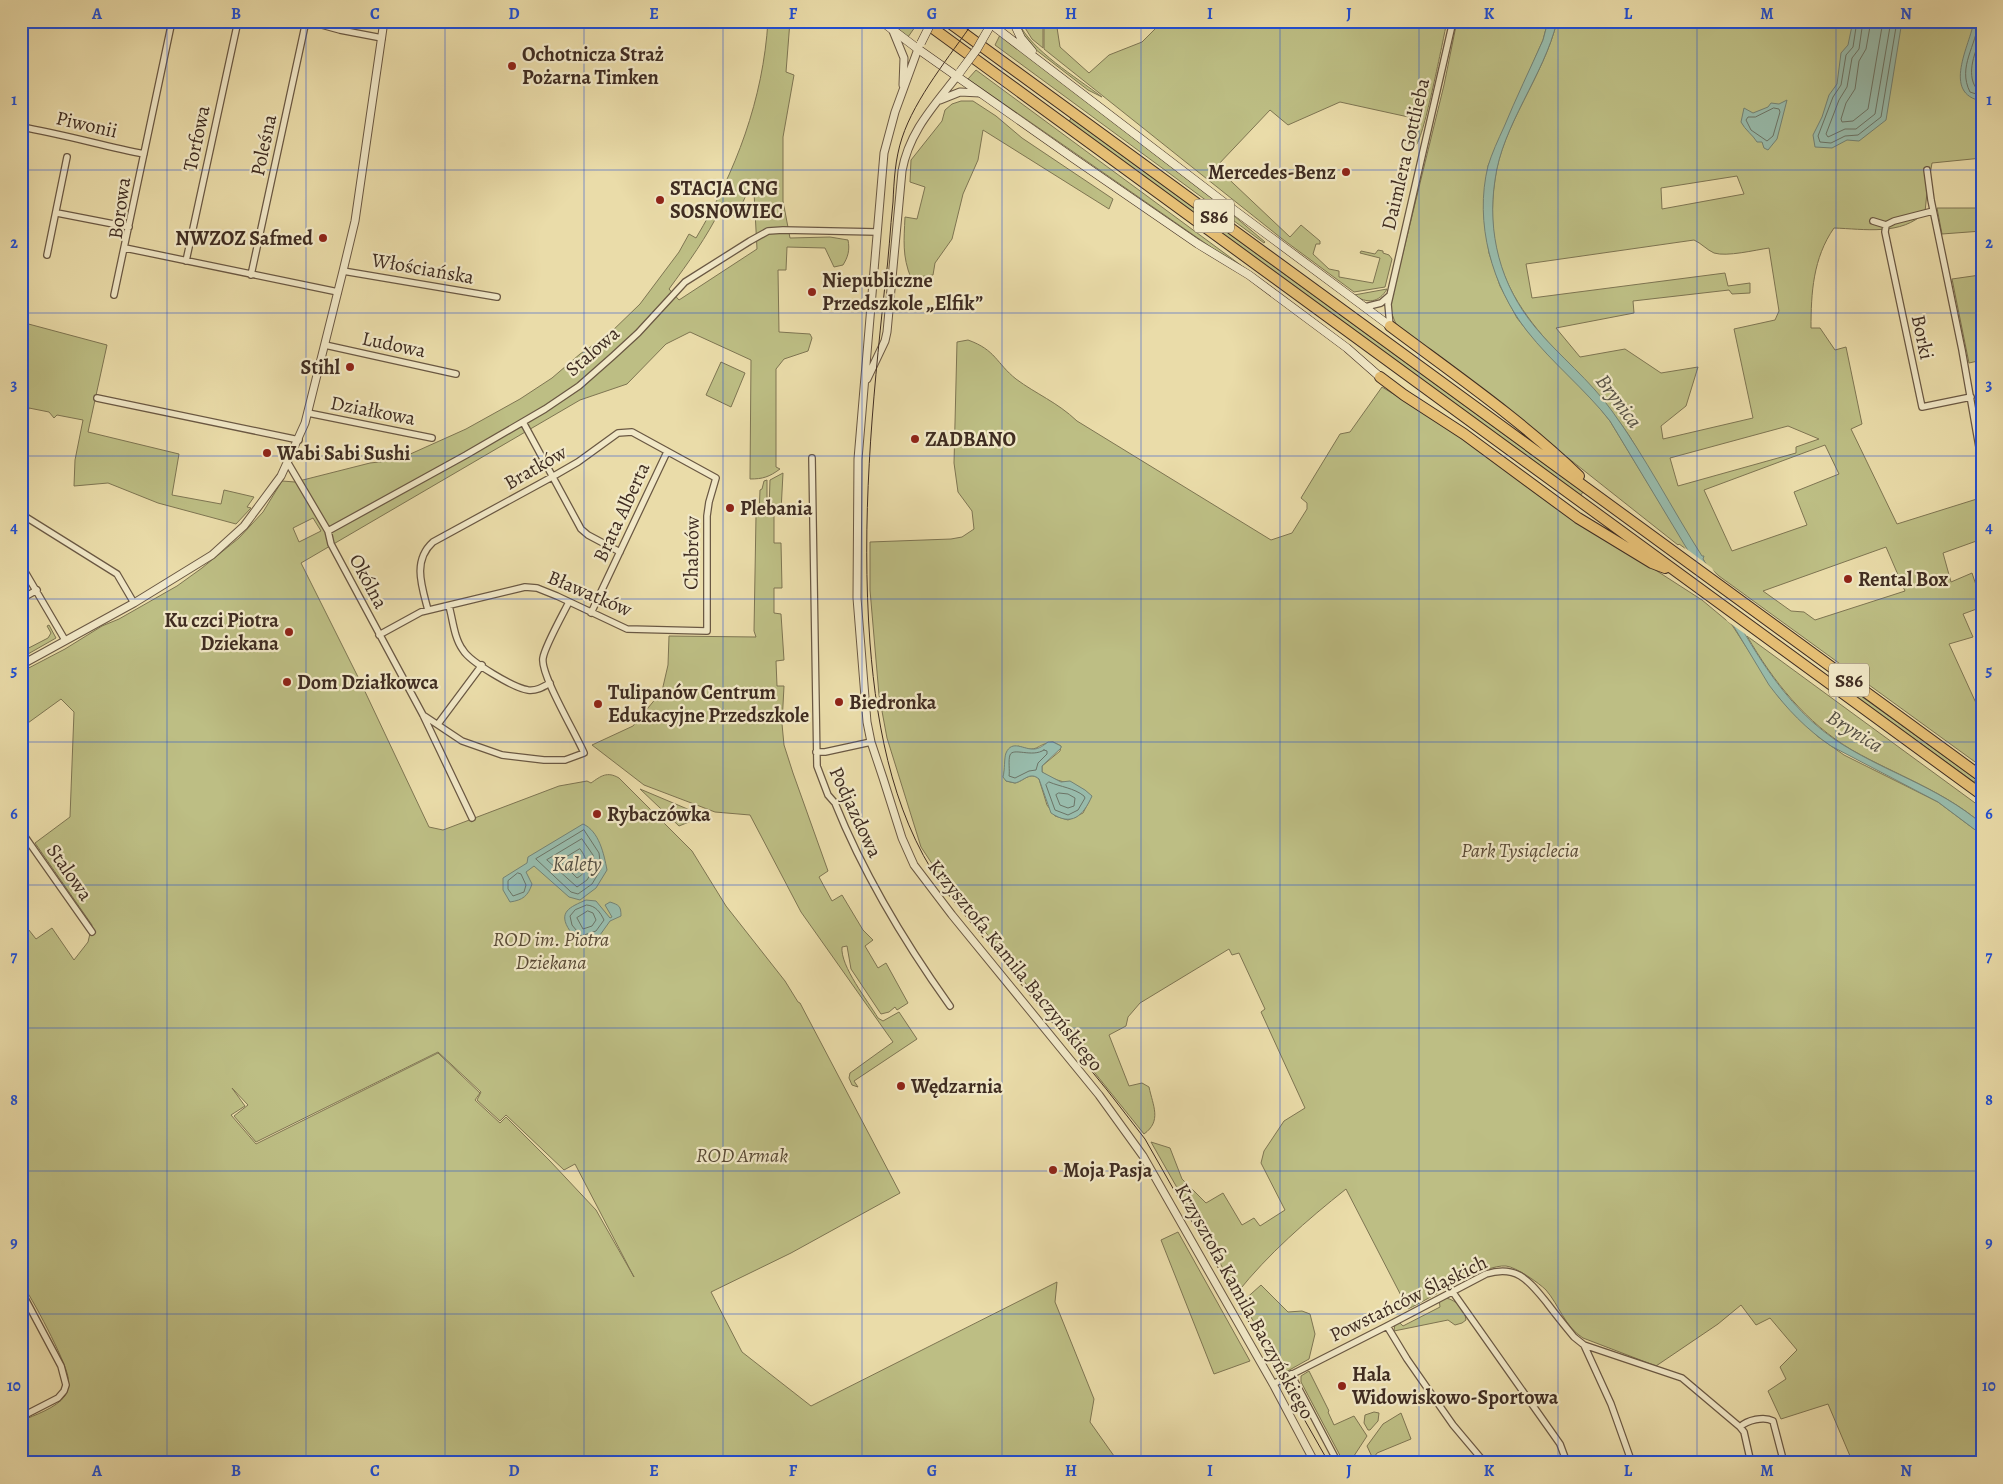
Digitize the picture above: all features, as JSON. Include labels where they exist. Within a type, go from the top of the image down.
[{"type":"highway","name":"S86","points":[[923,21],[1982,795]]},
{"type":"highway","name":"S86","points":[[947,21],[1982,777]]},
{"type":"highway","points":[[1390,326],[1551,450],[1608,504]]},
{"type":"highway","points":[[1380,377],[1464,434],[1578,518],[1652,563],[1676,572]]},
{"type":"main road","points":[[881,21],[958,74],[980,93],[1198,244],[1249,276],[1347,348],[1380,377]]},
{"type":"main road","name":"Krzysztofa Kamila Baczyńskiego","points":[[919,46],[932,21]]},
{"type":"main road","points":[[1013,21],[1021,38],[1045,66]]},
{"type":"main road","points":[[958,74],[977,49],[990,24],[1390,326]]},
{"type":"street","name":"Borowa","points":[[172,21],[125,248],[338,292]]},
{"type":"street","name":"Torfowa","points":[[186,261],[238,21]]},
{"type":"street","points":[[306,21],[382,38]]},
{"type":"street","name":"Poleśna","points":[[251,274],[306,21]]},
{"type":"street","points":[[21,664],[134,603],[195,567],[232,538],[269,495],[288,463],[299,440],[308,413],[355,221],[384,21]]},
{"type":"street","name":"Daimlera Gottlieba","points":[[1390,326],[1388,317],[1390,295],[1453,21]]},
{"type":"street","points":[[893,30],[904,58],[903,88]]},
{"type":"street","name":"Krzysztofa Kamila Baczyńskiego","points":[[919,46],[888,132],[884,153],[858,459],[857,598],[871,742],[902,838],[914,865],[940,900],[1127,1131],[1151,1168],[1273,1384],[1315,1463]]},
{"type":"street","name":"Krzysztofa Kamila Baczyńskiego","points":[[865,384],[888,332],[904,159],[913,136],[958,74]]},
{"type":"street","points":[[937,101],[960,92],[980,93]]},
{"type":"street","name":"Piwonii","points":[[21,127],[144,154]]},
{"type":"street","points":[[47,255],[67,157]]},
{"type":"street","name":"Borki","points":[[1927,170],[1933,211],[1971,397],[1982,464]]},
{"type":"street","points":[[1874,221],[1886,225],[1894,221],[1933,211]]},
{"type":"street","points":[[57,213],[129,227]]},
{"type":"street","name":"Borki","points":[[1886,225],[1885,232],[1922,406],[1971,397]]},
{"type":"street","name":"Stalowa","points":[[328,531],[523,422],[579,386],[638,333],[685,282],[750,240],[768,231],[783,230],[877,232]]},
{"type":"street","points":[[114,295],[125,248]]},
{"type":"street","name":"Włościańska","points":[[343,270],[497,297]]},
{"type":"street","points":[[1364,307],[1381,303],[1390,295]]},
{"type":"street","name":"Ludowa","points":[[325,345],[456,374]]},
{"type":"street","points":[[97,398],[299,440]]},
{"type":"street","name":"Działkowa","points":[[308,413],[432,438]]},
{"type":"street","points":[[523,422],[581,529],[588,536],[620,552]]},
{"type":"street","name":"Bratków","points":[[428,610],[420,572],[421,560],[427,547],[578,462],[618,433],[632,432],[716,478]]},
{"type":"street","name":"Brata Alberta","points":[[591,613],[667,452]]},
{"type":"street","name":"Podjazdowa","points":[[812,458],[817,766],[828,795],[835,803],[862,864],[950,1006]]},
{"type":"street","name":"Okólna","points":[[288,463],[328,531],[331,544],[423,715],[472,818]]},
{"type":"street","name":"Chabrów","points":[[707,631],[707,516],[716,478]]},
{"type":"street","points":[[21,514],[117,574],[134,603]]},
{"type":"street","points":[[21,565],[38,590],[65,640]]},
{"type":"street","name":"Bławatków","points":[[380,635],[421,612],[525,587],[538,588],[627,629],[707,631]]},
{"type":"street","points":[[21,599],[38,590]]},
{"type":"street","points":[[423,715],[462,741],[502,755],[544,760],[565,760],[584,753],[550,683],[542,658],[569,602]]},
{"type":"street","points":[[449,606],[462,649],[466,654],[514,686],[530,690],[540,689],[550,683]]},
{"type":"street","points":[[438,724],[482,665]]},
{"type":"street","points":[[816,752],[825,752],[871,742]]},
{"type":"street","name":"Stalowa","points":[[21,831],[92,932]]},
{"type":"street","name":"Powstańców Śląskich","points":[[1273,1384],[1452,1291],[1494,1271],[1503,1270],[1519,1274],[1535,1289],[1574,1337],[1584,1345],[1611,1404],[1632,1463]]},
{"type":"street","points":[[21,1291],[66,1378],[64,1391],[58,1398],[21,1417]]},
{"type":"street","points":[[1452,1291],[1560,1444],[1567,1463]]},
{"type":"street","points":[[1387,1326],[1407,1359],[1453,1425],[1485,1463]]},
{"type":"street","points":[[1584,1345],[1682,1378],[1740,1427],[1744,1432],[1751,1463]]},
{"type":"street","name":"Krzysztofa Kamila Baczyńskiego","points":[[1291,1374],[1338,1463]]},
{"type":"street","points":[[1740,1427],[1743,1424],[1764,1418],[1772,1420],[1784,1463]]},
{"type":"street","name":"Krzysztofa Kamila Baczyńskiego","points":[[1311,1454],[1311,1463]]},
{"type":"green space","points":[[768,21],[790,21],[786,72],[794,75],[783,137],[783,201],[790,238],[830,237],[848,240],[849,247],[843,265],[834,267],[825,248],[787,247],[786,270],[778,270],[779,332],[810,334],[812,338],[808,351],[784,359],[776,369],[776,467],[780,469],[766,477],[750,479],[751,360],[690,332],[666,344],[627,384],[580,400],[301,563],[360,681],[429,827],[443,830],[559,786],[587,781],[591,783],[604,775],[615,776],[692,851],[726,906],[800,1003],[900,1193],[791,1253],[711,1292],[742,1352],[811,1406],[1057,1282],[1055,1302],[1094,1399],[1090,1422],[1119,1463],[21,1463],[21,1421],[45,1411],[61,1400],[68,1389],[68,1377],[48,1329],[21,1283],[21,992],[26,988],[21,981],[21,920],[36,939],[52,928],[74,960],[88,942],[92,925],[35,843],[70,817],[74,712],[61,699],[21,728],[21,672],[177,586],[202,568],[239,538],[263,512],[282,481],[295,482],[370,463],[397,460],[466,429],[520,399],[552,378],[580,354],[608,335],[640,304],[679,252],[689,234],[696,238],[710,213],[735,161],[745,134],[754,107],[765,50]],"holes":[[[748,191],[754,192],[757,249],[679,300],[669,289],[703,240],[721,208],[736,217]],[[313,518],[321,531],[299,542],[293,528]],[[438,1052],[481,1092],[477,1100],[500,1121],[506,1115],[564,1170],[575,1164],[634,1277],[596,1210],[506,1117],[500,1123],[475,1100],[480,1093],[438,1053],[256,1144],[231,1115],[245,1106],[232,1088],[248,1105],[234,1116],[256,1142]]]},
{"type":"green space","points":[[888,21],[908,21],[915,27],[908,37]]},
{"type":"green space","points":[[1015,21],[1018,22],[1033,43],[1044,53],[1102,97],[1088,90],[1031,46]]},
{"type":"green space","points":[[1026,21],[1043,21],[1043,48],[1032,39],[1022,23]]},
{"type":"green space","points":[[1044,21],[1056,21],[1060,47],[1089,73],[1109,55],[1142,42],[1163,21],[1447,21],[1424,125],[1416,145],[1407,144],[1413,118],[1340,102],[1288,125],[1270,110],[1216,167],[1290,237],[1301,225],[1320,241],[1320,244],[1316,244],[1313,254],[1329,269],[1339,271],[1339,277],[1373,283],[1380,258],[1360,253],[1361,251],[1375,254],[1378,250],[1389,255],[1392,259],[1385,287],[1354,292],[1281,238],[1044,49]]},
{"type":"green space","points":[[1457,21],[1548,21],[1543,40],[1488,166],[1484,217],[1489,253],[1500,286],[1517,318],[1591,397],[1610,421],[1689,551],[1678,545],[1396,324],[1391,312],[1391,302],[1444,85]]},
{"type":"green space","points":[[1557,21],[1982,21],[1982,158],[1932,163],[1925,212],[1916,220],[1894,228],[1870,230],[1834,228],[1827,239],[1817,264],[1813,289],[1811,328],[1820,328],[1835,350],[1846,347],[1862,424],[1851,429],[1897,524],[1980,498],[1982,539],[1943,553],[1951,582],[1972,573],[1982,603],[1982,607],[1963,614],[1973,637],[1949,644],[1976,703],[1982,711],[1982,767],[1719,576],[1706,564],[1625,429],[1548,342],[1527,316],[1510,288],[1498,257],[1493,221],[1495,179],[1506,139],[1551,41]],"holes":[[[1737,176],[1744,194],[1662,209],[1661,188]],[[1694,240],[1711,252],[1720,254],[1733,254],[1769,248],[1779,311],[1775,320],[1734,329],[1753,418],[1663,439],[1661,426],[1686,406],[1698,367],[1661,373],[1625,349],[1580,357],[1556,328],[1634,313],[1633,301],[1729,290],[1732,294],[1750,293],[1750,283],[1728,286],[1725,273],[1532,298],[1526,264]],[[1788,426],[1819,439],[1796,447],[1796,453],[1678,486],[1670,458]],[[1825,445],[1839,474],[1794,492],[1807,525],[1732,551],[1704,490]],[[1886,547],[1905,591],[1815,620],[1804,612],[1791,611],[1763,591]]]},
{"type":"green space","points":[[1000,35],[1227,210],[1265,242],[995,45]]},
{"type":"green space","points":[[976,70],[1246,269],[1218,252],[968,79]]},
{"type":"green space","points":[[961,101],[973,101],[996,116],[1022,138],[1113,199],[1109,209],[983,130],[978,160],[963,194],[952,239],[935,263],[933,275],[911,278],[905,255],[905,217],[917,219],[925,187],[910,182],[911,160],[942,121],[945,110],[952,104]]},
{"type":"green space","points":[[1071,118],[1583,492],[1580,496],[1069,122]]},
{"type":"green space","points":[[1982,206],[1982,231],[1942,234],[1937,208],[1978,208]]},
{"type":"green space","points":[[1981,268],[1982,360],[1969,363],[1952,279],[1980,275]]},
{"type":"green space","points":[[1387,289],[1384,294],[1372,301],[1364,300],[1354,295]]},
{"type":"green space","points":[[21,322],[107,345],[88,432],[179,454],[172,495],[221,504],[224,490],[254,497],[247,507],[251,508],[236,524],[158,503],[108,483],[74,486],[75,460],[83,420],[57,415],[54,418],[49,412],[29,408],[21,441]]},
{"type":"green space","name":"Park Tysiąclecia","points":[[968,340],[984,348],[1016,379],[1077,421],[1271,540],[1292,533],[1307,509],[1307,503],[1301,498],[1340,434],[1350,432],[1382,387],[1460,435],[1573,517],[1702,600],[1732,625],[1780,699],[1817,736],[1844,755],[1938,802],[1982,835],[1982,1463],[1853,1463],[1828,1404],[1781,1419],[1768,1391],[1786,1379],[1780,1367],[1797,1350],[1770,1318],[1756,1325],[1741,1305],[1718,1324],[1656,1366],[1583,1338],[1571,1328],[1546,1290],[1521,1272],[1506,1266],[1485,1270],[1471,1276],[1408,1309],[1346,1189],[1288,1238],[1237,1293],[1151,1142],[1170,1148],[1182,1179],[1206,1203],[1223,1193],[1242,1225],[1254,1218],[1260,1226],[1285,1210],[1261,1163],[1264,1151],[1284,1121],[1305,1108],[1261,1012],[1265,1009],[1239,953],[1232,955],[1229,949],[1140,1003],[1128,1017],[1126,1026],[1109,1035],[1129,1086],[1142,1083],[1149,1087],[1155,1118],[1150,1129],[1144,1134],[994,942],[952,894],[921,847],[887,738],[879,695],[870,590],[870,542],[951,539],[962,537],[974,529],[972,511],[958,492],[954,463],[957,342]],"holes":[[[1053,742],[1061,746],[1060,751],[1042,766],[1042,772],[1051,778],[1083,789],[1091,797],[1083,813],[1068,820],[1055,816],[1047,805],[1039,779],[1030,776],[1015,783],[1006,781],[1004,772],[1007,763],[1018,746],[1034,749]]]},
{"type":"green space","points":[[721,362],[745,373],[731,407],[706,395]]},
{"type":"green space","points":[[783,473],[781,511],[774,512],[774,543],[781,543],[782,588],[774,588],[774,613],[781,614],[784,660],[776,661],[777,686],[784,686],[782,724],[784,745],[828,871],[819,877],[832,901],[842,895],[863,930],[873,940],[865,946],[878,968],[886,963],[908,1003],[897,1010],[895,1007],[889,1012],[881,1014],[851,969],[847,946],[842,947],[845,964],[878,1018],[883,1021],[899,1012],[917,1039],[854,1081],[858,1087],[852,1085],[849,1078],[850,1073],[893,1042],[801,912],[750,815],[715,812],[644,785],[592,745],[633,726],[662,691],[668,665],[669,636],[756,637],[754,631],[756,516],[759,516],[760,490],[764,481],[767,480],[767,511],[769,509],[770,480]]},
{"type":"green space","points":[[49,625],[56,638],[21,658],[21,652],[48,638],[51,633],[47,626]]},
{"type":"green space","points":[[1747,636],[1982,808],[1982,824],[1952,802],[1852,750],[1820,727],[1792,700],[1768,669]]},
{"type":"green space","points":[[1847,686],[1976,779],[1974,782],[1845,689]]},
{"type":"green space","points":[[640,789],[704,816],[679,826]]},
{"type":"green space","points":[[1178,1232],[1250,1361],[1214,1374],[1161,1240]]},
{"type":"green space","points":[[1261,1285],[1288,1312],[1302,1311],[1310,1314],[1315,1334],[1309,1359],[1284,1373],[1242,1302]]},
{"type":"green space","points":[[1446,1298],[1459,1306],[1464,1312],[1466,1320],[1455,1325],[1448,1320],[1394,1331],[1395,1324],[1399,1322],[1403,1326],[1440,1307],[1439,1299]]},
{"type":"green space","points":[[1309,1371],[1334,1425],[1354,1416],[1367,1436],[1350,1462],[1344,1463],[1301,1382],[1301,1376]]},
{"type":"green space","points":[[1374,1412],[1379,1413],[1378,1421],[1368,1430],[1364,1423],[1365,1415]]},
{"type":"green space","points":[[1401,1413],[1411,1439],[1377,1453],[1373,1459],[1367,1446],[1383,1424]]},
{"type":"water","points":[[1548,21],[1557,21],[1551,41],[1514,120],[1499,160],[1495,180],[1493,219],[1495,238],[1505,276],[1513,294],[1535,327],[1594,389],[1624,428],[1702,556],[1704,556],[1703,559],[1744,632],[1775,680],[1792,702],[1812,722],[1834,739],[1947,799],[1965,811],[1982,824],[1982,835],[1938,802],[1831,746],[1797,718],[1769,685],[1610,421],[1537,343],[1527,331],[1504,294],[1489,253],[1483,210],[1484,188],[1491,156],[1543,40]]},
{"type":"water","points":[[1853,21],[1902,21],[1886,120],[1859,141],[1847,140],[1832,148],[1815,147],[1813,135],[1822,117],[1829,95],[1837,84],[1841,53],[1848,45]]},
{"type":"water","points":[[1974,21],[1982,21],[1982,101],[1970,97],[1963,89],[1960,79],[1961,67]]},
{"type":"water","points":[[1787,100],[1777,139],[1768,150],[1764,148],[1762,142],[1757,142],[1741,122],[1744,108],[1753,113],[1768,107],[1771,103],[1779,104]]},
{"type":"water","points":[[1048,742],[1053,742],[1061,746],[1061,748],[1042,766],[1042,772],[1061,782],[1070,781],[1092,796],[1081,814],[1071,819],[1058,817],[1051,813],[1039,779],[1036,777],[1030,776],[1015,783],[1006,781],[1003,777],[1005,755],[1009,749],[1019,746],[1036,749]]},
{"type":"water","name":"Kalety","points":[[583,824],[589,827],[597,837],[606,864],[607,870],[596,888],[580,900],[569,897],[534,866],[526,872],[532,884],[529,892],[522,899],[510,902],[503,890],[503,878],[527,863],[528,857]]},
{"type":"water","points":[[586,900],[596,901],[610,918],[612,917],[605,905],[610,902],[616,904],[620,908],[621,916],[610,921],[600,935],[581,942],[570,931],[566,924],[565,915],[570,908]]},
{"type":"pier","points":[[1684,547],[1712,568],[1752,639],[1727,621]]},
{"type":"tram line","points":[[974,21],[915,108],[902,138],[895,170],[872,419],[867,508],[868,597],[873,677],[884,744],[892,777],[916,840],[932,870],[951,898],[1145,1139],[1329,1463]]},
{"type":"place","name":"Ochotnicza Straż Pożarna Timken","points":[[512,66]]},
{"type":"place","name":"Mercedes-Benz","points":[[1346,172]]},
{"type":"place","name":"STACJA CNG SOSNOWIEC","points":[[660,200]]},
{"type":"place","name":"NWZOZ Safmed","points":[[323,238]]},
{"type":"place","name":"Niepubliczne Przedszkole „Elfik”","points":[[812,292]]},
{"type":"place","name":"Stihl","points":[[350,367]]},
{"type":"place","name":"ZADBANO","points":[[915,439]]},
{"type":"place","name":"Wabi Sabi Sushi","points":[[267,453]]},
{"type":"place","name":"Plebania","points":[[730,508]]},
{"type":"place","name":"Rental Box","points":[[1848,579]]},
{"type":"place","name":"Ku czci Piotra Dziekana","points":[[289,632]]},
{"type":"place","name":"Dom Działkowca","points":[[287,682]]},
{"type":"place","name":"Biedronka","points":[[839,702]]},
{"type":"place","name":"Tulipanów Centrum Edukacyjne Przedszkole","points":[[598,704]]},
{"type":"place","name":"Rybaczówka","points":[[597,814]]},
{"type":"place","name":"Wędzarnia","points":[[901,1086]]},
{"type":"place","name":"Moja Pasja","points":[[1053,1170]]},
{"type":"place","name":"Hala Widowiskowo-Sportowa","points":[[1342,1386]]},
{"type":"water label","name":"Brynica","points":[[1619,401]]},
{"type":"water label","name":"Brynica","points":[[1855,731]]},
{"type":"park label","name":"ROD im. Piotra Dziekana","points":[[551,950]]},
{"type":"park label","name":"ROD Armak","points":[[742,1155]]}]
